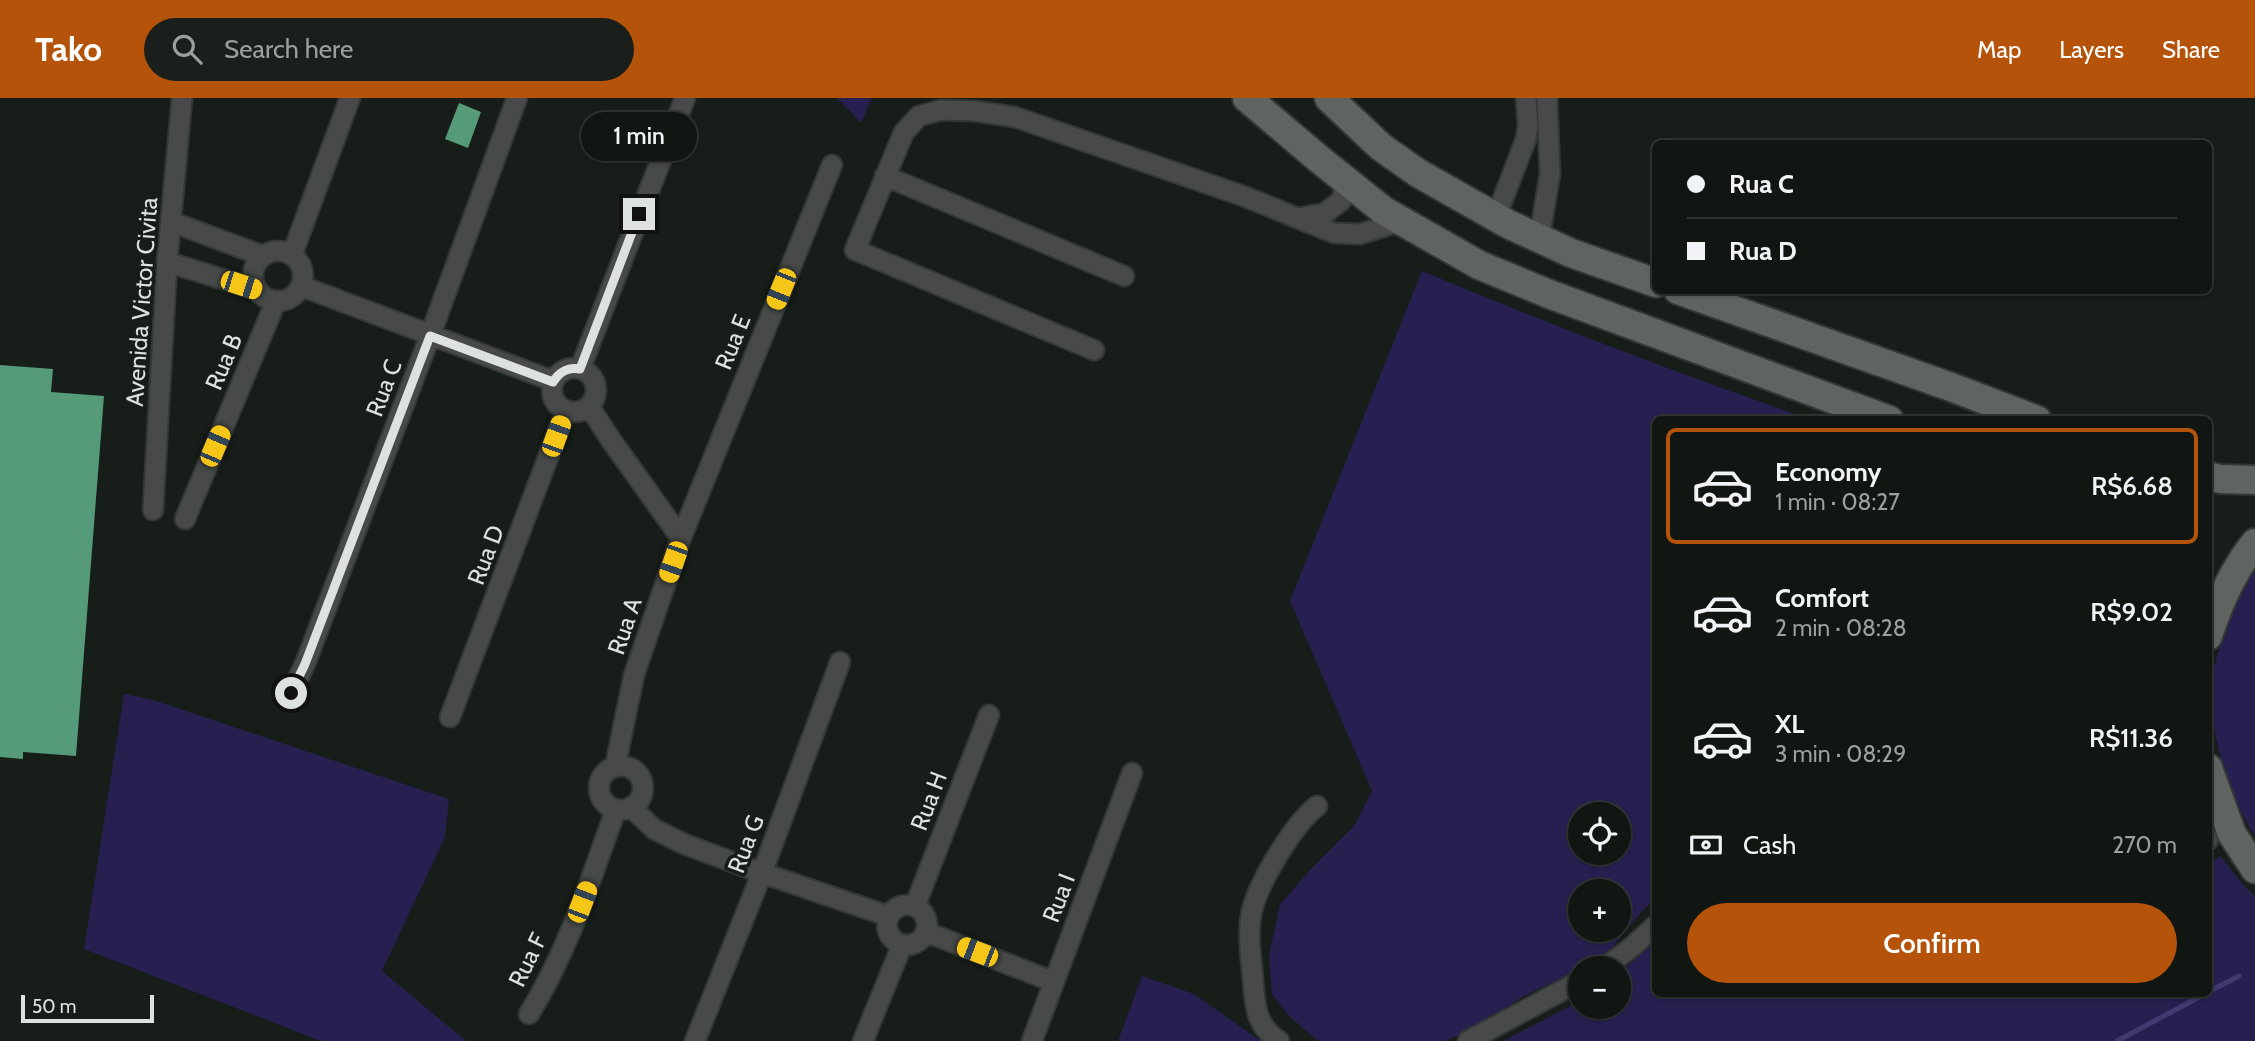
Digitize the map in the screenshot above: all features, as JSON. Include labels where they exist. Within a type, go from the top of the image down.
[{"type":"main road","points":[[1247,98],[1384,211],[1479,265],[1549,294],[1878,416]]},
{"type":"main road","points":[[1329,98],[1381,147],[1418,173],[1539,239],[1652,281]]},
{"type":"main road","points":[[1689,294],[2027,416]]},
{"type":"main road","points":[[2212,477],[2255,480]]},
{"type":"main road","points":[[2212,624],[2240,561],[2255,543]]},
{"type":"main road","points":[[2212,779],[2232,834],[2255,869]]},
{"type":"street","name":"Avenida Victor Civita","points":[[153,510],[167,262],[182,98]]},
{"type":"street","points":[[292,255],[350,98]]},
{"type":"street","name":"Rua C","points":[[291,693],[305,664],[430,336],[517,98]]},
{"type":"street","points":[[580,369],[685,98]]},
{"type":"street","points":[[1496,217],[1517,165],[1528,125],[1526,98]]},
{"type":"street","points":[[1539,239],[1550,174],[1547,98]]},
{"type":"street","points":[[1094,349],[855,250],[904,132],[919,116],[941,110],[974,111],[1015,117],[1246,197],[1334,233],[1360,234],[1402,221]]},
{"type":"street","points":[[1528,125],[1550,147]]},
{"type":"street","name":"Rua E","points":[[681,538],[832,165]]},
{"type":"street","points":[[885,176],[1124,276]]},
{"type":"street","points":[[1298,218],[1325,213],[1342,200],[1346,181]]},
{"type":"street","points":[[172,222],[263,256]]},
{"type":"street","points":[[278,251],[292,255],[301,265],[301,286],[293,295],[276,301],[264,296],[253,280],[255,266],[263,256],[278,251]]},
{"type":"street","points":[[167,262],[258,290]]},
{"type":"street","points":[[301,286],[553,382]]},
{"type":"street","name":"Rua B","points":[[185,519],[276,301]]},
{"type":"street","points":[[567,369],[580,369],[594,382],[595,395],[589,406],[578,411],[566,411],[553,398],[553,382],[567,369]]},
{"type":"street","points":[[589,406],[681,538]]},
{"type":"street","name":"Rua D","points":[[450,717],[566,411]]},
{"type":"street","name":"Rua A","points":[[615,767],[634,675],[681,538]]},
{"type":"street","name":"Rua G","points":[[695,1041],[762,873],[840,663]]},
{"type":"street","name":"Rua H","points":[[915,906],[989,715]]},
{"type":"street","points":[[624,808],[636,803],[643,790],[640,776],[629,767],[615,767],[603,775],[599,789],[604,802],[624,808],[654,829],[684,844],[888,916]]},
{"type":"street","name":"Rua I","points":[[1032,1041],[1132,773]]},
{"type":"street","points":[[1279,1041],[1263,1029],[1258,1016],[1251,954],[1252,910],[1259,890],[1286,843],[1304,816],[1317,806]]},
{"type":"street","name":"Rua F","points":[[529,1014],[550,975],[624,808]]},
{"type":"street","points":[[902,905],[915,906],[927,920],[926,932],[914,944],[896,943],[888,934],[888,916],[902,905]]},
{"type":"street","points":[[1620,956],[1652,929]]},
{"type":"street","points":[[926,932],[1054,982]]},
{"type":"street","points":[[863,1041],[902,945]]},
{"type":"street","points":[[1468,1041],[1568,987]]},
{"type":"shaded area","points":[[837,98],[872,98],[861,123]]},
{"type":"shaded area","points":[[1422,271],[1519,311],[1801,416],[1652,416],[1652,902],[1631,924],[1631,879],[1568,879],[1568,942],[1616,942],[1603,956],[1568,956],[1568,976],[1524,996],[1474,1028],[1445,1041],[1318,1041],[1289,1016],[1272,994],[1269,955],[1280,905],[1354,826],[1372,791],[1290,601]]},
{"type":"shaded area","points":[[2255,563],[2255,835],[2225,778],[2213,723],[2214,667],[2228,613]]},
{"type":"shaded area","points":[[124,694],[150,699],[449,799],[445,837],[382,971],[466,1041],[321,1041],[84,949]]},
{"type":"shaded area","points":[[2221,857],[2255,896],[2255,1041],[1503,1041],[1568,1007],[1568,1019],[1631,1019],[1631,963],[1652,945],[1652,997],[2212,997],[2212,861]]},
{"type":"shaded area","points":[[1142,976],[1194,994],[1261,1041],[1118,1041]]},
{"type":"building","points":[[459,103],[481,112],[468,148],[445,139]]},
{"type":"building","points":[[0,365],[53,369],[51,392],[104,396],[76,756],[23,752],[23,759],[0,757]]},
{"type":"waterway","points":[[2212,990],[2239,976]]},
{"type":"waterway","points":[[2117,1041],[2199,997]]},
{"type":"route","points":[[291,693],[305,664],[430,336],[553,382],[556,376],[567,369],[580,369],[639,214]]}]
